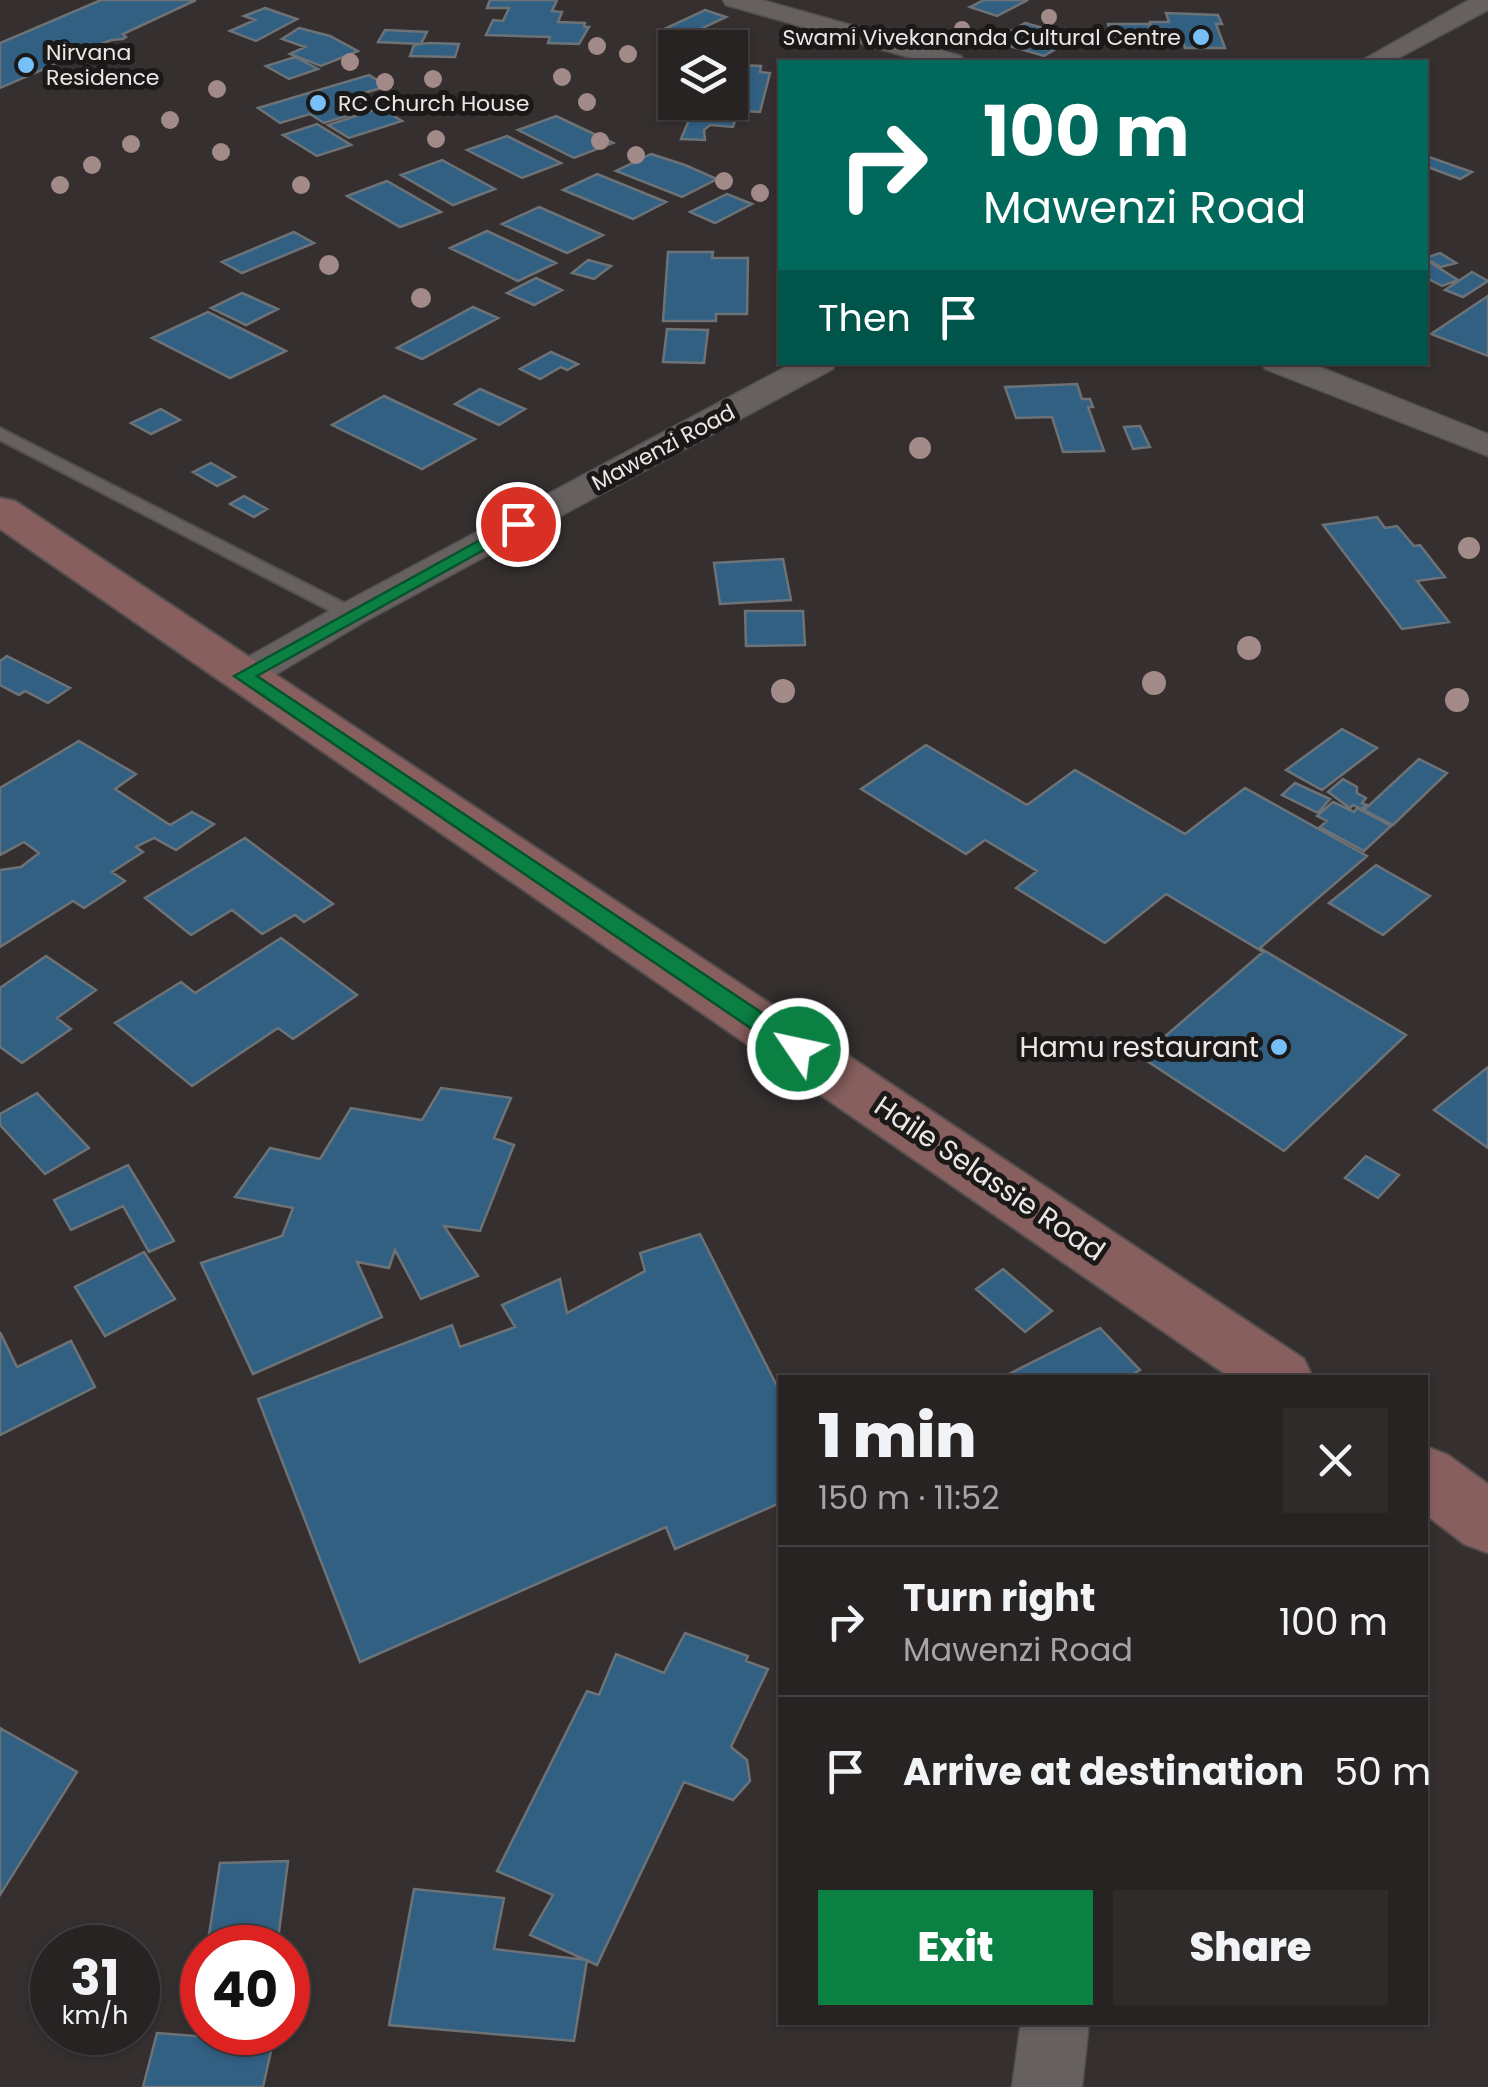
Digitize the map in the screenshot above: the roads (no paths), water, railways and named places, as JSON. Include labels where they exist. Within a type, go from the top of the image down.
[{"type":"street","points":[[735,0],[945,60]]},
{"type":"street","points":[[1376,60],[1488,0]]},
{"type":"street","name":"Mawenzi Road","points":[[244,676],[350,614],[814,365]]},
{"type":"street","points":[[1285,365],[1488,446]]},
{"type":"street","name":"Haile Selassie Road","points":[[0,510],[1278,1375]]},
{"type":"street","points":[[1047,2087],[1055,2025]]},
{"type":"lane","points":[[0,432],[350,614]]},
{"type":"place","name":"Swami Vivekananda Cultural Centre","points":[[1201,37]]},
{"type":"place","name":"Nirvana Residence","points":[[26,65]]},
{"type":"place","name":"RC Church House","points":[[318,103]]},
{"type":"place","name":"Hamu restaurant","points":[[1279,1047]]}]
